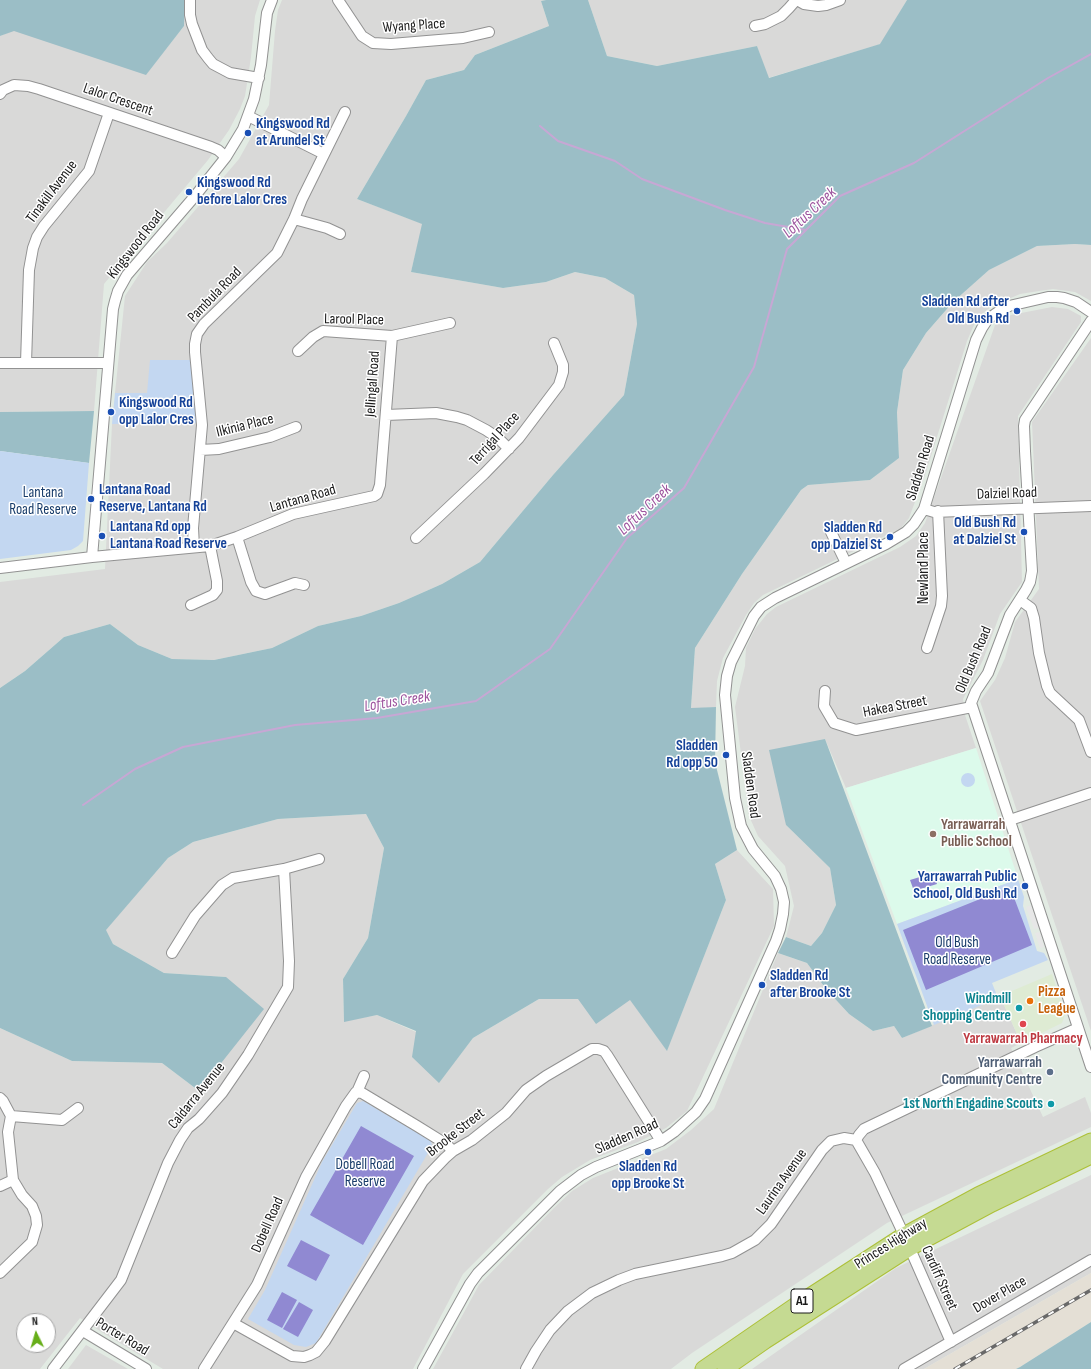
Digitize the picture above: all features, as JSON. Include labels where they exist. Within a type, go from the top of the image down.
[{"type":"highway","name":"Princes Highway","points":[[725,1369],[907,1241],[978,1195],[1091,1141]]},
{"type":"highway","name":"Princes Highway","points":[[703,1369],[802,1301],[907,1241],[961,1220],[1091,1156]]},
{"type":"street","points":[[190,0],[190,15],[192,24],[202,50],[213,64],[230,73],[259,78]]},
{"type":"street","name":"Kingswood Road","points":[[92,556],[113,309],[118,291],[124,279],[133,267],[195,196],[226,157],[236,141],[252,108],[259,78],[267,13],[272,0]]},
{"type":"street","name":"Wyang Place","points":[[338,0],[362,36],[373,43],[391,44],[456,39],[476,36],[488,32]]},
{"type":"street","points":[[755,26],[765,24],[781,16],[796,0],[804,4],[818,6],[840,0]]},
{"type":"street","name":"Lalor Crescent","points":[[0,94],[3,90],[14,85],[28,86],[211,147],[218,150],[226,157]]},
{"type":"street","name":"Pambula Road","points":[[194,547],[193,528],[202,413],[195,352],[197,334],[204,324],[277,253],[345,112]]},
{"type":"street","name":"Tinakill Avenue","points":[[26,363],[29,270],[33,248],[37,237],[44,226],[89,171],[109,113]]},
{"type":"street","points":[[248,116],[324,154]]},
{"type":"street","points":[[294,219],[327,228],[340,234]]},
{"type":"street","name":"Sladden Road","points":[[423,1369],[470,1284],[478,1273],[560,1191],[596,1167],[661,1140],[686,1123],[696,1112],[705,1099],[776,941],[784,914],[784,902],[781,889],[775,876],[746,838],[737,812],[725,694],[726,680],[729,669],[748,628],[761,607],[775,598],[886,544],[906,532],[914,524],[924,509],[976,340],[988,319],[1009,306],[1048,297],[1064,298],[1076,302],[1091,312]]},
{"type":"street","name":"Old Bush Road","points":[[1091,321],[1025,420],[1024,426],[1032,571],[1030,582],[1010,615],[988,673],[972,699],[972,707],[1091,1067]]},
{"type":"street","name":"Jellingal Road","points":[[377,494],[380,486],[392,336],[450,323]]},
{"type":"street","name":"Larool Place","points":[[298,351],[313,337],[323,331],[392,336]]},
{"type":"street","name":"Terrigal Place","points":[[416,538],[509,449],[559,385],[563,372],[563,365],[554,343]]},
{"type":"street","points":[[0,363],[108,363]]},
{"type":"street","points":[[386,415],[436,413],[458,417],[467,420],[498,438],[509,449]]},
{"type":"street","name":"Ilkinia Place","points":[[200,450],[212,450],[270,437],[296,427]]},
{"type":"street","name":"Lantana Road","points":[[0,568],[92,556],[210,546],[237,537],[293,514],[369,498],[377,494]]},
{"type":"street","name":"Dalziel Road","points":[[924,509],[930,512],[1091,506]]},
{"type":"street","name":"Newland Place","points":[[927,648],[941,606],[942,596],[938,511]]},
{"type":"street","points":[[830,530],[846,563]]},
{"type":"street","points":[[237,537],[251,582],[256,591],[265,594],[295,583],[304,585]]},
{"type":"street","points":[[191,605],[213,596],[217,590],[217,581],[210,546]]},
{"type":"street","points":[[1020,600],[1031,608],[1034,618],[1039,653],[1050,693],[1080,720],[1091,752]]},
{"type":"street","name":"Hakea Street","points":[[826,691],[824,706],[834,722],[856,730],[972,707]]},
{"type":"street","points":[[1010,820],[1091,793]]},
{"type":"street","points":[[172,953],[195,916],[222,885],[233,878],[284,869],[319,859]]},
{"type":"street","name":"Caldarra Avenue","points":[[53,1369],[121,1280],[168,1163],[180,1140],[188,1128],[199,1119],[222,1093],[248,1055],[288,987],[289,961],[284,869]]},
{"type":"street","points":[[856,1140],[864,1129],[1078,1028]]},
{"type":"street","name":"Brooke Street","points":[[233,1323],[292,1356],[304,1357],[316,1352],[326,1341],[418,1187],[444,1158],[472,1140],[497,1121],[526,1090],[552,1072],[592,1049],[604,1051],[661,1140]]},
{"type":"street","name":"Dobell Road","points":[[204,1369],[257,1285],[315,1159],[350,1100],[357,1092],[364,1076]]},
{"type":"street","points":[[357,1092],[362,1093],[417,1126],[446,1144],[453,1151]]},
{"type":"street","points":[[0,1098],[11,1116],[8,1132],[13,1180],[22,1195],[32,1206],[36,1216],[36,1230],[32,1242],[0,1273]]},
{"type":"street","points":[[11,1116],[62,1120],[78,1108]]},
{"type":"street","name":"Laurina Avenue","points":[[526,1369],[550,1330],[568,1311],[592,1293],[619,1280],[647,1271],[722,1256],[732,1253],[747,1245],[755,1240],[771,1224],[828,1143],[839,1138],[856,1140]]},
{"type":"street","name":"Cardiff Street","points":[[856,1140],[875,1173],[907,1241],[951,1342]]},
{"type":"street","points":[[0,1186],[13,1180]]},
{"type":"street","name":"Dover Place","points":[[904,1369],[1091,1260]]},
{"type":"street","name":"Porter Road","points":[[83,1331],[146,1369]]},
{"type":"shaded area","points":[[0,0],[185,0],[184,26],[146,75],[14,31],[0,36]]},
{"type":"shaded area","points":[[185,0],[260,0],[255,16],[245,96],[240,109],[229,130],[208,160],[104,284],[94,411],[0,412],[0,36],[14,30],[146,74],[184,26]]},
{"type":"shaded area","points":[[282,0],[546,0],[541,1],[549,26],[475,55],[464,70],[426,80],[357,199],[423,224],[411,272],[503,288],[546,282],[575,272],[605,278],[634,295],[637,324],[624,395],[553,475],[480,562],[442,584],[399,603],[361,616],[318,626],[272,648],[214,660],[172,659],[138,645],[110,624],[64,637],[25,671],[0,688],[0,582],[105,569],[112,424],[196,423],[147,394],[115,393],[125,296],[147,262],[167,243],[239,159],[269,105],[275,31],[278,10]]},
{"type":"shaded area","points":[[588,0],[907,0],[881,44],[768,78],[757,46],[657,66],[607,56]]},
{"type":"shaded area","points":[[588,0],[607,56],[657,66],[757,46],[769,78],[880,44],[907,0],[1091,0],[1091,245],[1075,244],[1037,246],[989,270],[953,302],[926,333],[903,370],[897,412],[899,458],[870,480],[808,485],[801,490],[742,574],[695,648],[691,708],[716,707],[715,762],[737,850],[715,864],[726,900],[667,1051],[630,1000],[596,1024],[578,999],[539,999],[473,1038],[439,1083],[412,1057],[416,1031],[377,1015],[344,1022],[343,979],[368,938],[384,848],[366,814],[278,819],[193,842],[168,858],[106,930],[113,944],[164,973],[226,977],[264,1009],[199,1091],[162,1063],[72,1061],[0,1028],[0,688],[25,671],[64,637],[110,624],[138,645],[172,659],[214,660],[272,648],[318,626],[361,616],[399,603],[442,584],[480,562],[553,475],[624,395],[637,324],[634,295],[605,278],[575,272],[546,282],[503,288],[411,272],[422,224],[357,199],[426,80],[464,70],[475,55],[549,26],[541,1]]},
{"type":"shaded area","points":[[1075,244],[1091,245],[1091,301],[1075,292],[1053,289],[1020,294],[992,306],[983,313],[974,325],[967,341],[926,472],[909,518],[901,528],[763,595],[754,603],[746,615],[723,658],[717,681],[716,707],[691,709],[695,648],[742,574],[801,490],[808,485],[870,480],[899,458],[897,412],[903,370],[926,333],[953,302],[989,270],[1037,246]]},
{"type":"shaded area","points":[[1052,307],[1068,309],[1081,316],[1081,322],[1018,416],[1022,582],[1000,614],[983,660],[963,699],[965,715],[976,748],[846,788],[825,739],[786,825],[830,868],[836,905],[822,933],[811,946],[786,937],[794,906],[785,866],[758,836],[749,816],[735,707],[745,666],[746,648],[755,629],[767,614],[776,607],[900,547],[916,536],[925,523],[995,325],[1011,315]]},
{"type":"shaded area","points":[[1091,338],[1091,1031],[980,701],[995,680],[1005,658],[1015,622],[1039,589],[1032,422]]},
{"type":"shaded area","points":[[94,411],[89,463],[0,451],[0,412]]},
{"type":"shaded area","points":[[825,739],[932,1026],[902,1038],[894,1026],[873,1031],[849,1014],[826,989],[807,963],[778,953],[786,937],[811,946],[822,933],[836,905],[830,868],[786,825],[769,750]]},
{"type":"shaded area","name":"Yarrawarrah Public School","points":[[976,748],[1018,879],[897,924],[846,788]]},
{"type":"shaded area","points":[[366,814],[384,848],[368,938],[343,979],[344,1021],[377,1015],[416,1032],[439,1082],[473,1038],[539,999],[630,999],[667,1050],[726,900],[715,864],[737,850],[773,889],[774,926],[687,1111],[666,1128],[638,1142],[590,1160],[562,1177],[548,1189],[463,1274],[413,1369],[163,1369],[80,1318],[56,1349],[56,1313],[16,1313],[16,1353],[53,1353],[40,1369],[0,1369],[0,1028],[72,1061],[162,1063],[199,1091],[226,977],[164,973],[113,944],[105,930],[168,858],[193,842],[278,819]]},
{"type":"shaded area","points":[[1031,905],[1039,928],[1034,929],[1026,907]]},
{"type":"shaded area","points":[[1040,932],[1044,947],[1040,948],[1035,933]]},
{"type":"shaded area","points":[[778,953],[807,963],[826,989],[849,1014],[873,1031],[894,1026],[902,1038],[1000,996],[1021,1043],[1011,1048],[1043,1117],[1085,1097],[1091,1113],[1091,1127],[887,1223],[692,1353],[671,1369],[433,1369],[479,1285],[572,1191],[593,1178],[666,1149],[691,1130],[714,1109]]},
{"type":"shaded area","points":[[1052,974],[1065,1015],[1062,1023],[1021,1043],[1000,996]]},
{"type":"shaded area","points":[[1091,1175],[1091,1273],[924,1369],[752,1369],[896,1268]]},
{"type":"shaded area","points":[[1091,1273],[1091,1322],[1020,1367],[1016,1369],[924,1369]]},
{"type":"shaded area","points":[[1091,1322],[1091,1369],[1016,1369],[1020,1367]]},
{"type":"shaded area","points":[[86,1345],[128,1369],[68,1369]]},
{"type":"green space","points":[[150,360],[190,360],[196,408],[196,423],[112,424],[115,393],[147,393]]},
{"type":"green space","name":"Lantana Road Reserve","points":[[0,451],[89,463],[83,541],[78,546],[71,550],[0,559]]},
{"type":"green space","points":[[965,773],[971,773],[975,777],[975,783],[971,787],[965,787],[961,783],[961,777]]},
{"type":"green space","points":[[933,873],[937,884],[914,891],[910,880]]},
{"type":"green space","name":"Old Bush Road Reserve","points":[[1018,879],[1024,897],[1023,906],[1037,951],[1044,953],[1048,960],[992,983],[998,998],[934,1025],[897,924]]},
{"type":"green space","points":[[1010,887],[1032,945],[926,990],[903,930]]},
{"type":"green space","name":"Dobell Road Reserve","points":[[363,1101],[431,1141],[432,1146],[316,1343],[306,1347],[294,1345],[248,1319],[265,1290],[322,1162],[357,1103]]},
{"type":"green space","points":[[361,1126],[414,1156],[363,1245],[310,1215]]},
{"type":"green space","points":[[301,1240],[330,1255],[316,1281],[287,1266]]},
{"type":"green space","points":[[282,1292],[297,1300],[282,1328],[267,1320]]},
{"type":"green space","points":[[299,1302],[313,1310],[298,1337],[283,1329]]},
{"type":"waterway","name":"Loftus Creek","points":[[83,805],[135,769],[183,747],[295,725],[377,718],[476,701],[550,649],[627,538],[684,488],[754,367],[787,249],[840,196],[914,163],[1048,78],[1091,54]]},
{"type":"waterway","points":[[540,126],[558,141],[615,161],[642,179],[725,210],[765,223],[806,230]]},
{"type":"railway","points":[[955,1369],[1091,1290]]},
{"type":"place","name":"Kingswood Rd at Arundel St","points":[[248,133]]},
{"type":"place","name":"Kingswood Rd before Lalor Cres","points":[[189,192]]},
{"type":"place","name":"Sladden Rd after Old Bush Rd","points":[[1017,311]]},
{"type":"place","name":"Kingswood Rd opp Lalor Cres","points":[[111,412]]},
{"type":"place","name":"Lantana Road Reserve, Lantana Rd","points":[[91,499]]},
{"type":"place","name":"Old Bush Rd at Dalziel St","points":[[1024,532]]},
{"type":"place","name":"Lantana Rd opp Lantana Road Reserve","points":[[102,536]]},
{"type":"place","name":"Sladden Rd opp Dalziel St","points":[[890,537]]},
{"type":"place","name":"Sladden Rd opp 50","points":[[726,755]]},
{"type":"place","name":"Yarrawarrah Public School","points":[[933,834]]},
{"type":"place","name":"Yarrawarrah Public School, Old Bush Rd","points":[[1025,886]]},
{"type":"place","name":"Sladden Rd after Brooke St","points":[[762,985]]},
{"type":"place","name":"Pizza League","points":[[1030,1001]]},
{"type":"place","name":"Windmill Shopping Centre","points":[[1019,1008]]},
{"type":"place","name":"Yarrawarrah Pharmacy","points":[[1023,1024]]},
{"type":"place","name":"Yarrawarrah Community Centre","points":[[1050,1072]]},
{"type":"place","name":"1st North Engadine Scouts","points":[[1051,1104]]},
{"type":"place","name":"Sladden Rd opp Brooke St","points":[[648,1152]]}]
